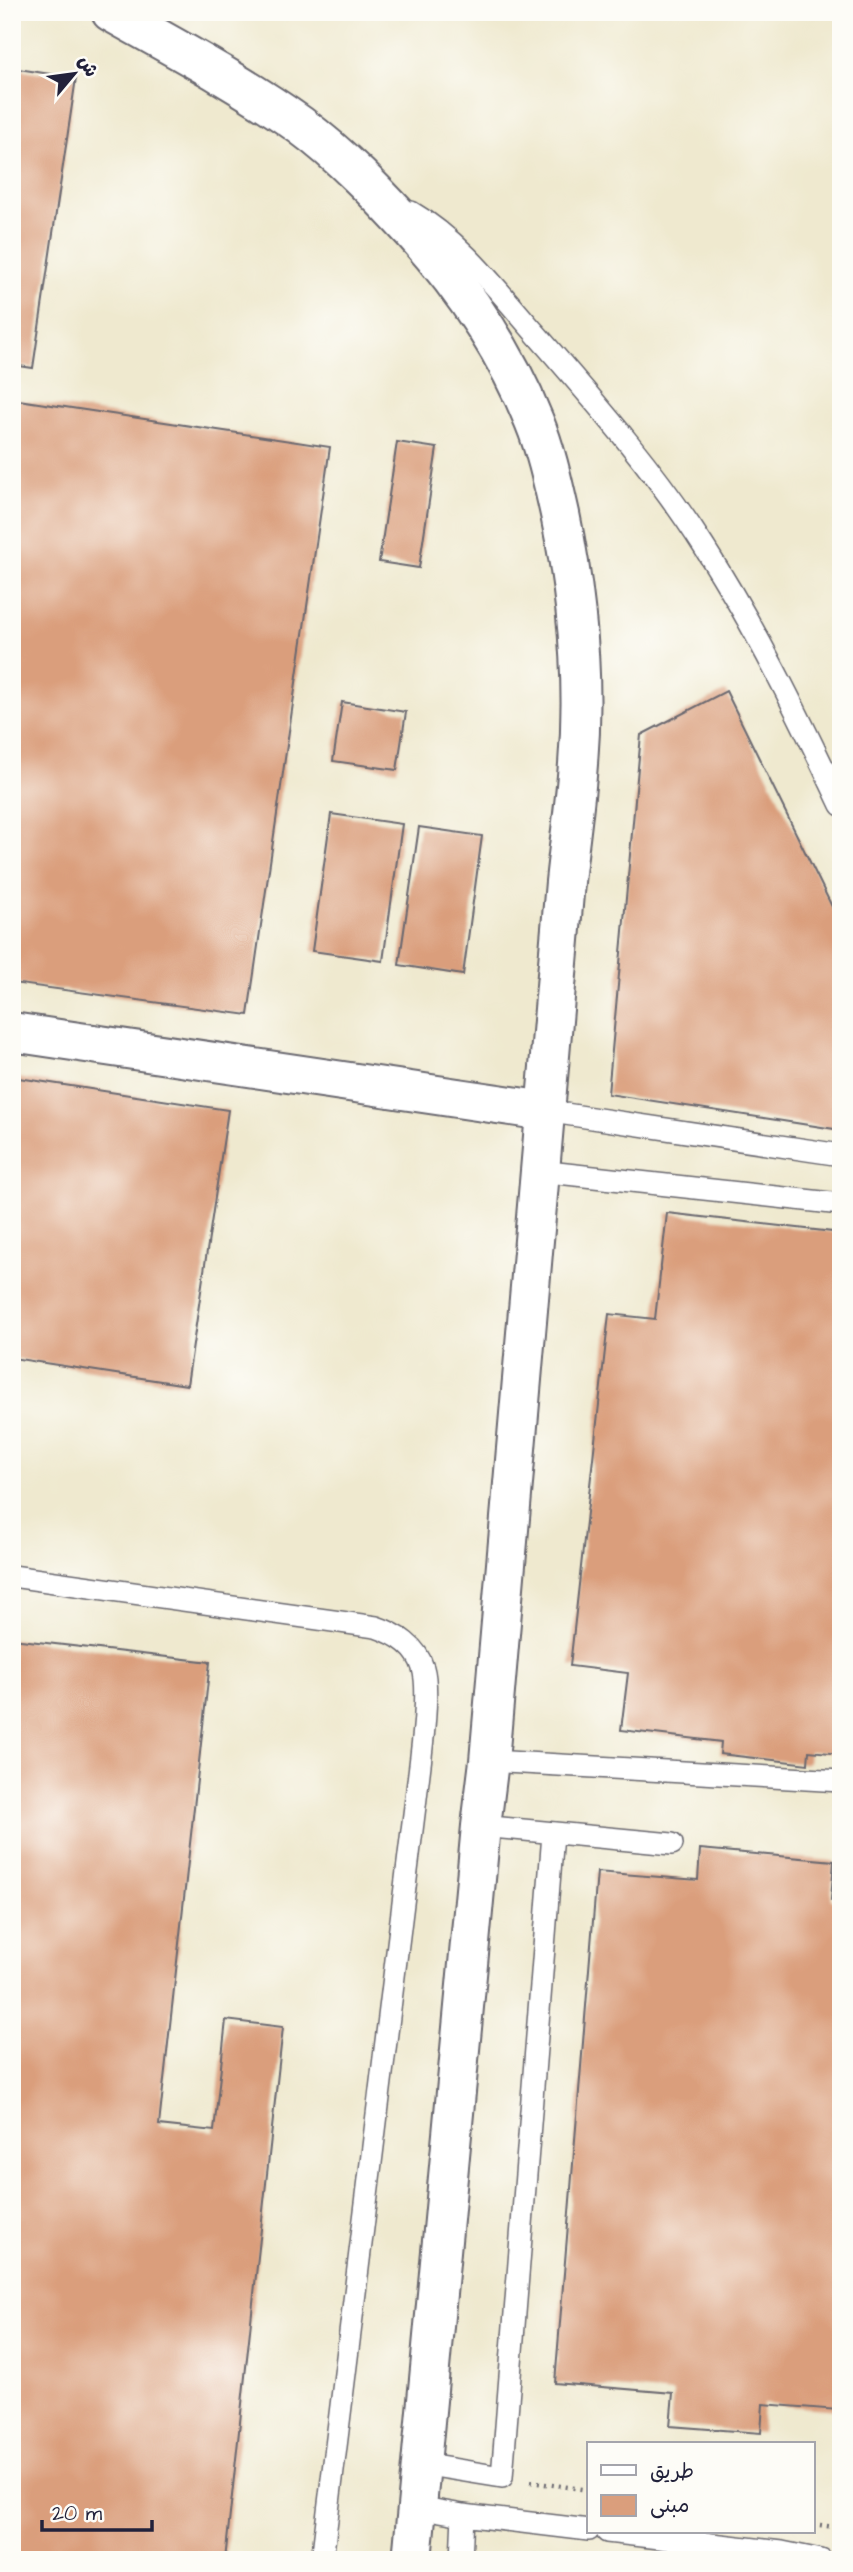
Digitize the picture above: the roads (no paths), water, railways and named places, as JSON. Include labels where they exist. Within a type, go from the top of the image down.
[{"type":"street","points":[[111,12],[219,73],[300,125],[340,157],[378,194],[448,272],[513,373],[535,422],[554,485],[568,554],[578,631],[578,762],[539,1171],[489,1761],[412,2560]]},
{"type":"street","points":[[12,1032],[545,1111]]},
{"type":"lane","points":[[378,194],[440,232],[489,279],[595,401],[673,503],[704,546],[736,601],[813,746],[841,806]]},
{"type":"lane","points":[[545,1111],[841,1156]]},
{"type":"lane","points":[[539,1171],[841,1203]]},
{"type":"lane","points":[[12,1576],[376,1627],[404,1641],[416,1653],[424,1670],[425,1693],[417,1787],[322,2560]]},
{"type":"lane","points":[[489,1761],[841,1781]]},
{"type":"lane","points":[[481,1826],[672,1844]]},
{"type":"lane","points":[[421,2464],[502,2477],[553,1834]]},
{"type":"lane","points":[[416,2507],[587,2530]]},
{"type":"lane","points":[[461,2560],[463,2515]]},
{"type":"lane","points":[[624,2534],[782,2552],[821,2560]]}]
